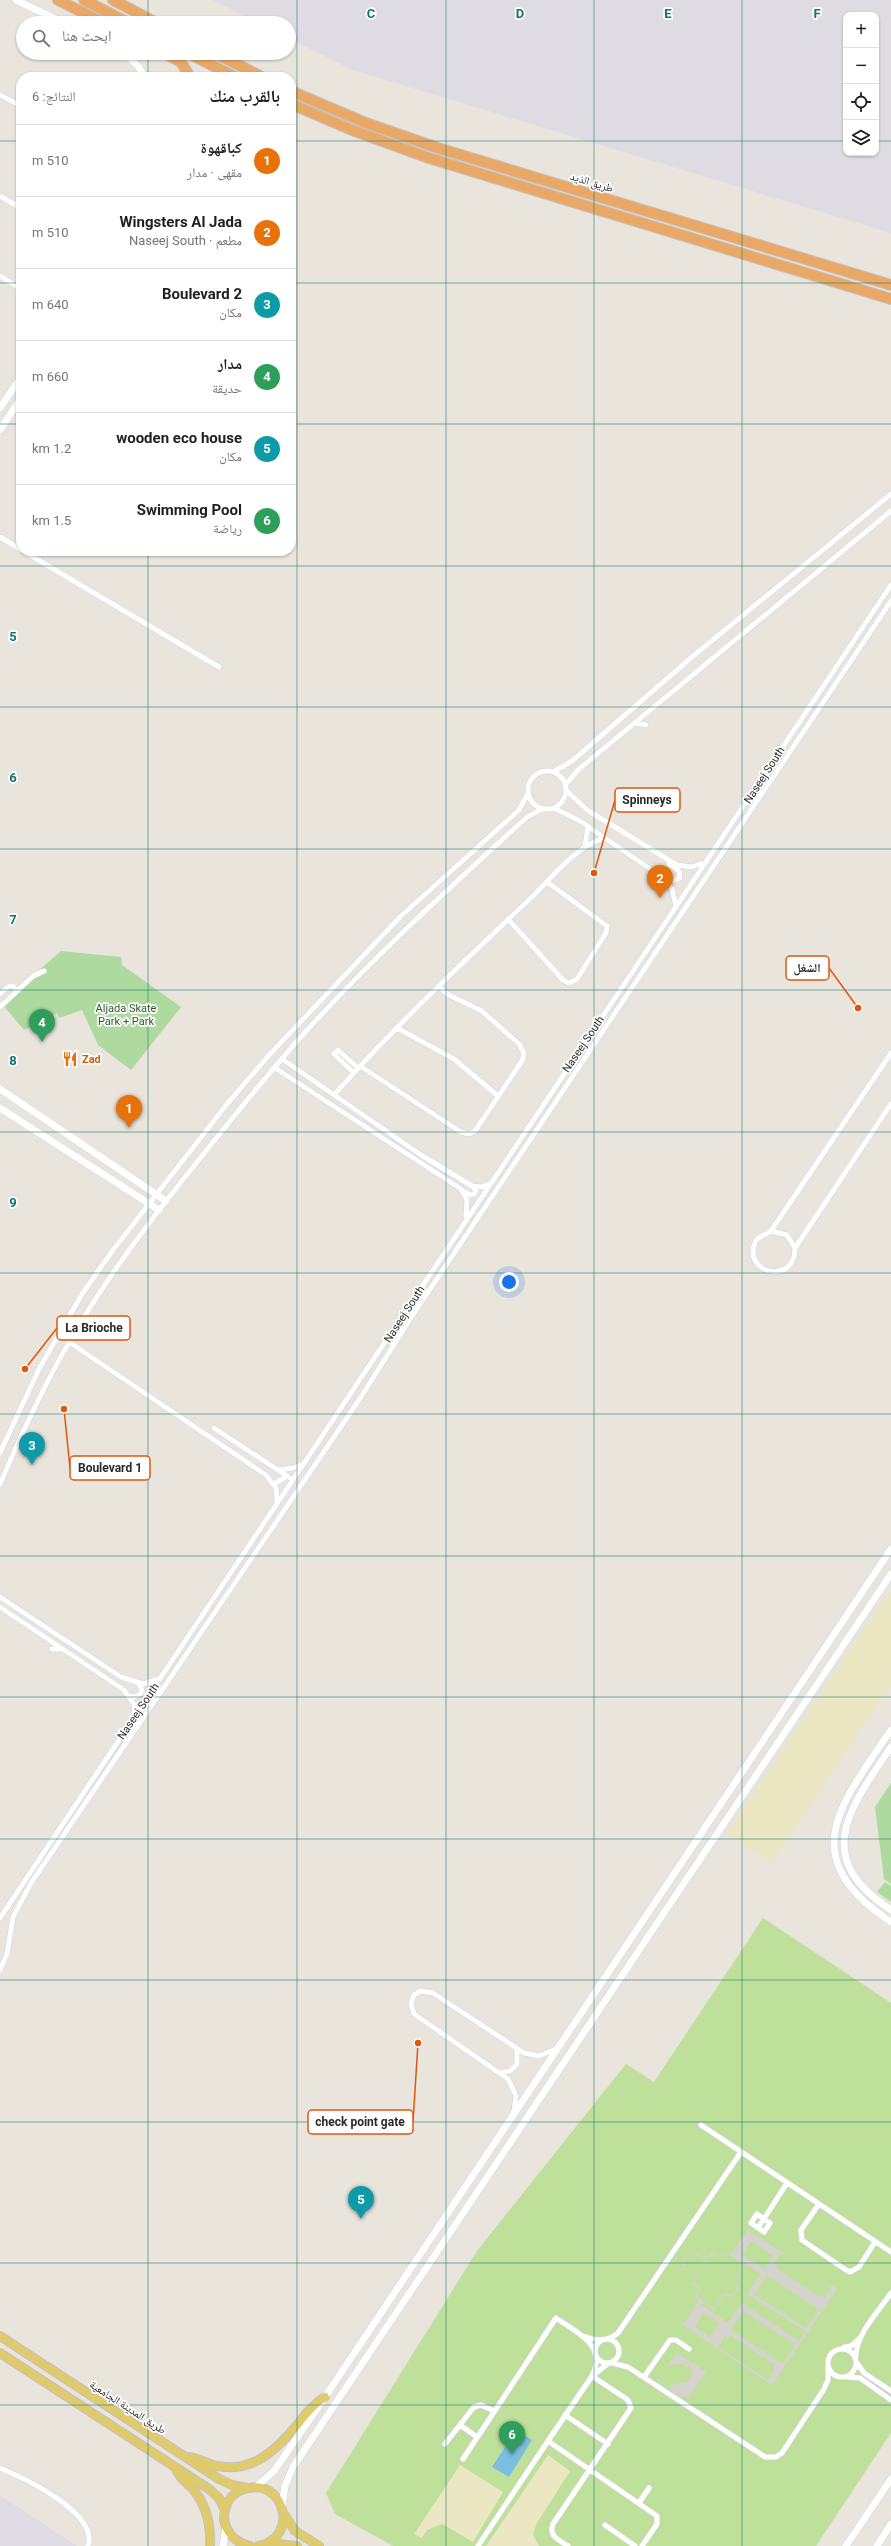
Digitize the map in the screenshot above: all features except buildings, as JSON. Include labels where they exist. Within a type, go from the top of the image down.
[{"type":"highway","points":[[58,0],[90,16]]},
{"type":"highway","points":[[84,0],[115,16]]},
{"type":"highway","points":[[113,0],[144,16]]},
{"type":"highway","points":[[177,60],[181,62],[187,72]]},
{"type":"highway","points":[[201,60],[224,72]]},
{"type":"highway","points":[[229,60],[252,72]]},
{"type":"highway","name":"طريق الذيد","points":[[296,93],[366,123],[438,148],[891,285]]},
{"type":"highway","points":[[296,106],[320,117],[430,158],[891,299]]},
{"type":"highway","points":[[296,111],[320,117]]},
{"type":"main road","name":"طريق المدينة الجامعية","points":[[0,2336],[223,2482],[247,2488]]},
{"type":"main road","points":[[0,2353],[212,2491],[225,2510],[226,2527],[233,2538],[250,2546]]},
{"type":"main road","points":[[185,2457],[225,2467],[242,2466],[259,2460],[274,2451],[314,2405],[325,2397]]},
{"type":"main road","points":[[175,2466],[180,2476],[197,2495],[206,2511],[210,2528],[210,2546]]},
{"type":"main road","points":[[225,2510],[233,2496],[247,2488],[256,2487],[274,2495],[295,2531],[319,2546]]},
{"type":"main road","points":[[258,2546],[267,2543],[280,2531],[283,2510]]},
{"type":"main road","points":[[267,2543],[296,2546]]},
{"type":"street","points":[[16,0],[49,16]]},
{"type":"street","points":[[132,60],[142,72]]},
{"type":"street","points":[[0,95],[16,103]]},
{"type":"street","points":[[0,196],[16,205]]},
{"type":"street","points":[[0,276],[16,286]]},
{"type":"street","points":[[0,408],[16,384]]},
{"type":"street","points":[[0,430],[16,406]]},
{"type":"street","points":[[553,772],[569,764],[687,661],[891,494]]},
{"type":"street","points":[[0,1484],[33,1411],[69,1342],[106,1283],[166,1201],[282,1059],[380,954],[527,816],[542,809],[554,808],[562,802],[566,787],[579,769],[891,511]]},
{"type":"street","points":[[1,538],[16,547]]},
{"type":"street","points":[[32,556],[219,667]]},
{"type":"street","name":"Naseej South","points":[[0,1918],[891,585]]},
{"type":"street","points":[[0,1970],[8,1954],[13,1917],[31,1883],[361,1397],[412,1316],[891,601]]},
{"type":"street","points":[[634,723],[646,725]]},
{"type":"street","points":[[0,1453],[39,1369],[82,1294],[156,1194],[227,1104],[270,1054],[401,916],[519,810],[528,792],[529,783],[534,775],[543,771],[553,772],[561,777],[566,787],[587,810],[684,867],[696,867],[706,862]]},
{"type":"street","points":[[528,792],[534,804],[542,809]]},
{"type":"street","points":[[554,808],[588,826],[655,872],[670,885],[676,906]]},
{"type":"street","points":[[585,846],[588,826]]},
{"type":"street","points":[[334,1095],[397,1028],[547,882],[585,846],[605,838]]},
{"type":"street","points":[[655,872],[673,881],[678,879],[680,876],[679,871],[660,854]]},
{"type":"street","points":[[508,919],[563,980],[569,983],[577,979],[606,933],[607,926],[547,882]]},
{"type":"street","points":[[0,1007],[33,976],[44,971]]},
{"type":"street","points":[[0,994],[9,986],[13,986],[17,991]]},
{"type":"street","points":[[357,1069],[464,1134],[475,1131],[522,1061],[523,1049],[482,1011],[439,987]]},
{"type":"street","points":[[397,1028],[454,1059],[498,1096]]},
{"type":"street","points":[[891,1053],[771,1231],[761,1235],[754,1244],[755,1260],[762,1269],[773,1272],[785,1269],[793,1260],[795,1248],[891,1104]]},
{"type":"street","points":[[274,1068],[462,1191],[473,1195],[476,1190],[472,1186],[421,1155],[282,1059]]},
{"type":"street","points":[[0,1089],[166,1201]]},
{"type":"street","points":[[0,1108],[159,1210]]},
{"type":"street","points":[[472,1186],[482,1187],[490,1183]]},
{"type":"street","points":[[462,1191],[467,1204],[466,1219]]},
{"type":"street","points":[[771,1231],[787,1235],[795,1248]]},
{"type":"street","points":[[69,1342],[222,1443],[266,1475],[274,1484],[278,1496],[276,1504]]},
{"type":"street","points":[[214,1428],[293,1480]]},
{"type":"street","points":[[277,1470],[289,1469],[304,1463]]},
{"type":"street","points":[[274,1484],[287,1476]]},
{"type":"street","points":[[256,2487],[274,2471],[325,2397],[891,1549]]},
{"type":"street","points":[[283,2510],[285,2486],[293,2467],[891,1574]]},
{"type":"street","points":[[0,1597],[121,1677],[139,1684],[151,1683],[161,1678]]},
{"type":"street","points":[[0,1607],[130,1696],[135,1706],[135,1716]]},
{"type":"street","points":[[16,1618],[17,1625]]},
{"type":"street","points":[[52,1649],[63,1649]]},
{"type":"street","points":[[130,1696],[134,1697],[140,1694],[142,1690],[139,1684]]},
{"type":"street","points":[[891,1730],[844,1802],[836,1825],[835,1837],[838,1861],[847,1884],[863,1902],[891,1922]]},
{"type":"street","points":[[891,1747],[852,1806],[848,1817],[844,1841],[846,1853],[854,1876],[869,1895],[891,1910]]},
{"type":"street","points":[[513,2114],[516,2102],[514,2090],[502,2073],[414,2014],[411,2003],[414,1995],[425,1991],[433,1993],[517,2050],[529,2055],[540,2056],[558,2047]]},
{"type":"street","points":[[502,2073],[514,2068],[518,2059],[517,2050]]},
{"type":"street","points":[[701,2125],[891,2252]]},
{"type":"street","points":[[478,2546],[592,2376],[597,2362],[596,2347],[605,2340],[613,2337],[622,2327],[741,2152]]},
{"type":"street","points":[[764,2218],[757,2214],[751,2223],[758,2228],[787,2183]]},
{"type":"street","points":[[819,2204],[800,2235],[805,2243],[850,2272],[855,2270],[875,2242]]},
{"type":"street","points":[[824,2389],[828,2380],[829,2356],[841,2348],[851,2346],[862,2335],[891,2293]]},
{"type":"street","points":[[463,2459],[556,2318],[583,2336],[592,2346],[596,2355],[601,2361],[628,2366],[765,2457],[770,2458],[782,2453],[830,2382],[852,2373],[856,2360],[856,2349],[862,2335]]},
{"type":"street","points":[[592,2376],[618,2358],[618,2339],[622,2327]]},
{"type":"street","points":[[583,2336],[596,2340],[612,2340],[619,2349],[628,2366]]},
{"type":"street","points":[[644,2377],[670,2340],[676,2340],[689,2349]]},
{"type":"street","points":[[841,2348],[850,2350],[864,2373],[891,2391]]},
{"type":"street","points":[[828,2366],[834,2375],[860,2378],[891,2400]]},
{"type":"street","points":[[568,2546],[553,2536],[551,2529],[629,2413],[630,2404],[592,2376]]},
{"type":"street","points":[[445,2444],[476,2406],[483,2406],[494,2411]]},
{"type":"street","points":[[565,2415],[608,2444]]},
{"type":"street","points":[[460,2425],[477,2437]]},
{"type":"street","points":[[548,2441],[654,2512],[658,2520],[642,2546]]},
{"type":"street","points":[[0,2468],[42,2489],[78,2515],[88,2529],[88,2546]]},
{"type":"street","points":[[846,2546],[891,2479]]},
{"type":"street","points":[[639,2503],[649,2488]]},
{"type":"street","points":[[877,2546],[891,2524]]},
{"type":"street","points":[[605,2525],[635,2546]]},
{"type":"street","points":[[223,2546],[226,2527]]},
{"type":"shaded area","points":[[213,0],[891,0],[891,233],[353,70],[296,42],[296,16],[245,16]]},
{"type":"shaded area","points":[[748,2230],[837,2289],[772,2385],[683,2325],[699,2300],[695,2297],[698,2288],[692,2284],[695,2279],[693,2277],[695,2274],[681,2269],[684,2266],[681,2264],[691,2250],[704,2258],[706,2255],[709,2257],[712,2252],[719,2257],[722,2253],[725,2255],[727,2252],[731,2254]],"holes":[[[751,2241],[773,2256],[764,2269],[742,2255]],[[691,2251],[704,2260],[706,2257],[709,2258],[713,2254],[719,2258],[722,2254],[725,2256],[728,2253],[741,2262],[738,2266],[741,2268],[735,2277],[738,2280],[735,2283],[737,2290],[734,2294],[724,2294],[714,2309],[697,2297],[700,2288],[694,2283],[696,2274],[683,2269],[685,2265],[683,2263]],[[781,2253],[830,2285],[828,2289],[830,2290],[825,2298],[819,2294],[817,2296],[776,2268],[778,2266],[774,2263]],[[742,2261],[761,2274],[747,2294],[805,2331],[799,2341],[742,2303],[728,2323],[701,2305],[702,2303],[714,2311],[724,2296],[734,2296],[739,2289],[736,2283],[739,2279],[736,2277],[742,2268],[739,2266]],[[767,2275],[819,2310],[806,2328],[754,2294]],[[743,2311],[795,2345],[783,2364],[731,2330]],[[703,2313],[719,2323],[710,2337],[695,2327]],[[730,2335],[774,2364],[773,2373],[768,2380],[718,2347],[725,2336],[728,2338]]]},
{"type":"shaded area","points":[[677,2353],[706,2372],[689,2397],[682,2397],[669,2389],[672,2385],[689,2381],[688,2378],[692,2376],[690,2366],[685,2367],[684,2363],[667,2366]]},
{"type":"shaded area","points":[[0,2495],[77,2546],[0,2546]]},
{"type":"green space","name":"Aljada Skate Park + Park","points":[[61,951],[121,957],[122,965],[181,1007],[131,1070],[98,1045],[82,1010],[59,1018],[57,1013],[24,1030],[1,1003]]},
{"type":"green space","points":[[891,1783],[891,1884],[884,1879],[875,1807]]},
{"type":"green space","points":[[885,1882],[891,1886],[891,1902],[877,1892]]},
{"type":"green space","points":[[763,1918],[891,2003],[891,2433],[816,2546],[539,2546],[533,2534],[537,2523],[570,2471],[548,2455],[486,2546],[393,2546],[335,2514],[326,2493],[477,2251],[626,2064],[654,2082]],"holes":[[[460,2465],[503,2492],[473,2542],[442,2524],[427,2530],[422,2538],[414,2534]]]},
{"type":"sand","points":[[891,1589],[891,1684],[772,1863],[727,1833]]},
{"type":"sand","points":[[548,2455],[571,2471],[537,2523],[537,2544],[539,2546],[486,2546]]},
{"type":"sand","points":[[460,2465],[503,2492],[473,2542],[442,2524],[422,2538],[414,2534]]},
{"type":"water","points":[[516,2430],[532,2440],[509,2477],[492,2467]]},
{"type":"place","name":"Spinneys","points":[[594,873]]},
{"type":"place","name":"Wingsters Al Jada","points":[[660,898]]},
{"type":"place","name":"الشغل","points":[[858,1008]]},
{"type":"place","name":"مدار","points":[[42,1042]]},
{"type":"place","name":"Zad","points":[[70,1059]]},
{"type":"place","name":"كباقهوة","points":[[129,1128]]},
{"type":"place","name":"La Brioche","points":[[25,1369]]},
{"type":"place","name":"Boulevard 1","points":[[64,1409]]},
{"type":"place","name":"Boulevard 2","points":[[32,1465]]},
{"type":"place","name":"check point gate","points":[[418,2043]]},
{"type":"place","name":"wooden eco house","points":[[361,2219]]},
{"type":"place","name":"Swimming Pool","points":[[512,2454]]}]
